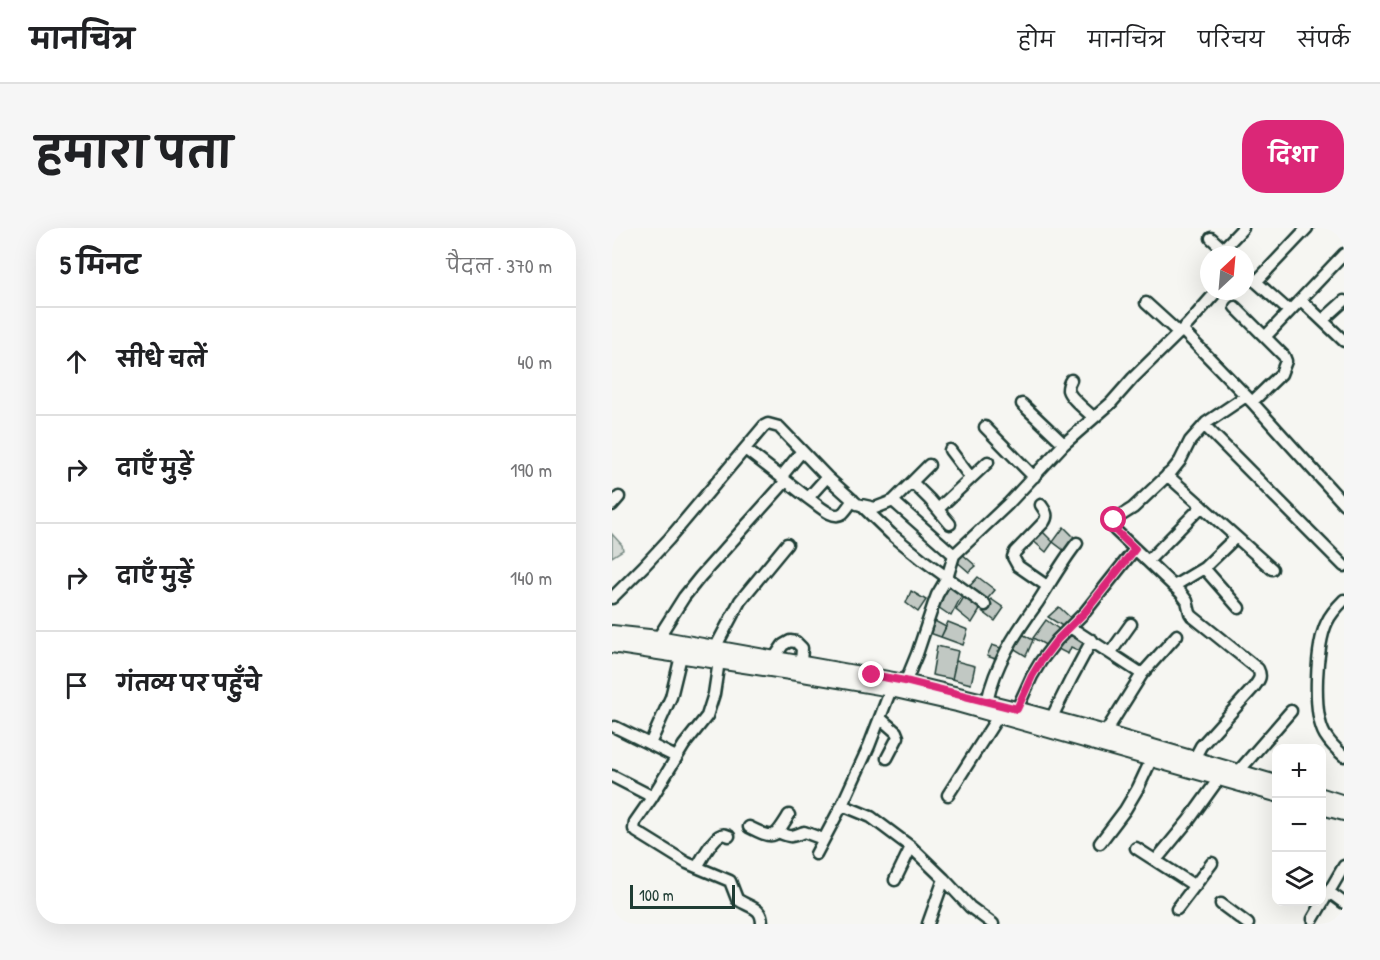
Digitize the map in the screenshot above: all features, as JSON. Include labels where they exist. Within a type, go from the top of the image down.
[{"type":"main road","points":[[612,638],[658,638],[717,655],[803,667],[987,702],[1152,758],[1272,782]]},
{"type":"main road","points":[[612,638],[681,656],[774,658],[803,667]]},
{"type":"main road","points":[[899,687],[999,715],[1018,713],[1105,733],[1194,759],[1272,792]]},
{"type":"main road","points":[[1326,797],[1344,802]]},
{"type":"main road","points":[[1326,808],[1344,813]]},
{"type":"street","points":[[1230,246],[1243,228]]},
{"type":"street","points":[[1289,311],[1256,282],[1307,228]]},
{"type":"street","points":[[1210,238],[1219,246]]},
{"type":"street","points":[[1265,337],[1344,254]]},
{"type":"street","points":[[816,854],[842,805],[880,718],[917,654],[937,595],[947,578],[954,555],[1035,477],[1064,444],[1111,403],[1132,378],[1181,331],[1209,300]]},
{"type":"street","points":[[1301,300],[1344,341]]},
{"type":"street","points":[[1323,320],[1344,301]]},
{"type":"street","points":[[1146,303],[1181,331],[1249,399],[1344,504]]},
{"type":"street","points":[[1194,759],[1201,746],[1254,687],[1260,674],[1258,669],[1192,616],[1187,601],[1115,530],[1113,524],[1114,520],[1133,508],[1167,475],[1204,425],[1219,413],[1249,399],[1281,374],[1286,362],[1284,356],[1235,307]]},
{"type":"street","points":[[1071,380],[1068,390],[1094,418]]},
{"type":"street","points":[[1022,404],[1064,444]]},
{"type":"street","points":[[612,597],[663,546],[768,424],[779,427],[827,477],[891,534],[985,605]]},
{"type":"street","points":[[1204,425],[1344,566]]},
{"type":"street","points":[[985,427],[1035,477]]},
{"type":"street","points":[[745,449],[808,498],[837,516],[857,503],[875,508],[893,501],[929,465]]},
{"type":"street","points":[[950,450],[971,478]]},
{"type":"street","points":[[658,638],[684,597],[784,479],[802,451]]},
{"type":"street","points":[[938,509],[988,462]]},
{"type":"street","points":[[1167,475],[1272,569]]},
{"type":"street","points":[[808,498],[827,477]]},
{"type":"street","points":[[912,482],[950,524]]},
{"type":"street","points":[[893,501],[954,555]]},
{"type":"street","points":[[1041,505],[1047,517],[1013,557],[1018,566],[1047,586]]},
{"type":"street","points":[[1148,561],[1202,507]]},
{"type":"street","points":[[1174,586],[1204,568],[1236,537]]},
{"type":"street","points":[[987,702],[1008,647],[1077,543]]},
{"type":"street","points":[[762,924],[759,911],[737,899],[730,882],[687,863],[634,829],[635,822],[676,757],[707,716],[714,694],[717,655],[740,601],[787,544]]},
{"type":"street","points":[[1018,713],[1032,676],[1041,661],[1057,640],[1085,612],[1135,549]]},
{"type":"street","points":[[1204,568],[1239,608]]},
{"type":"street","points":[[1344,600],[1327,620],[1320,640],[1318,681],[1320,722],[1325,734],[1344,756]]},
{"type":"street","points":[[1111,652],[1131,624]]},
{"type":"street","points":[[1070,627],[1142,674]]},
{"type":"street","points":[[1105,733],[1142,674],[1177,635]]},
{"type":"street","points":[[1052,719],[1092,640]]},
{"type":"street","points":[[774,658],[783,645],[790,641],[796,642],[802,648],[803,667]]},
{"type":"street","points":[[650,744],[672,697],[681,656]]},
{"type":"street","points":[[1156,860],[1227,774],[1291,711]]},
{"type":"street","points":[[948,795],[999,715]]},
{"type":"street","points":[[880,718],[896,732],[898,737],[887,758]]},
{"type":"street","points":[[615,727],[676,757]]},
{"type":"street","points":[[1100,843],[1125,810],[1152,758]]},
{"type":"street","points":[[612,776],[651,799]]},
{"type":"street","points":[[842,805],[871,817],[911,847],[970,907],[993,924]]},
{"type":"street","points":[[749,827],[771,836],[776,835],[789,815]]},
{"type":"street","points":[[778,832],[788,837],[804,832],[823,839]]},
{"type":"street","points":[[697,867],[714,841],[724,834],[729,836]]},
{"type":"street","points":[[895,880],[911,847]]},
{"type":"street","points":[[1136,848],[1195,886]]},
{"type":"street","points":[[1177,909],[1212,863]]},
{"type":"street","points":[[1313,918],[1344,866]]},
{"type":"street","points":[[928,924],[944,879]]},
{"type":"street","points":[[1329,892],[1344,903]]},
{"type":"street","points":[[1221,904],[1248,924]]},
{"type":"shaded area","points":[[612,534],[622,545],[623,550],[612,557]]},
{"type":"building","points":[[1064,527],[1076,539],[1066,552],[1053,542]]},
{"type":"building","points":[[1041,530],[1053,542],[1046,552],[1031,539]]},
{"type":"building","points":[[961,553],[976,566],[969,572],[955,560]]},
{"type":"building","points":[[978,577],[995,590],[984,603],[968,588]]},
{"type":"building","points":[[952,583],[964,591],[951,616],[935,605]]},
{"type":"building","points":[[911,591],[926,600],[918,612],[906,603]]},
{"type":"building","points":[[967,592],[983,605],[972,623],[956,610]]},
{"type":"building","points":[[991,599],[1004,608],[995,621],[983,612]]},
{"type":"building","points":[[1059,607],[1074,621],[1064,627],[1048,617]]},
{"type":"building","points":[[931,619],[946,627],[941,637],[927,632]]},
{"type":"building","points":[[1046,620],[1060,630],[1049,647],[1033,638]]},
{"type":"building","points":[[948,622],[968,630],[963,645],[941,637]]},
{"type":"building","points":[[1067,631],[1088,642],[1084,653],[1071,647],[1068,654],[1056,648]]},
{"type":"building","points":[[1019,632],[1033,640],[1026,656],[1010,646]]},
{"type":"building","points":[[992,645],[1004,649],[1001,661],[987,656]]},
{"type":"building","points":[[937,646],[958,651],[952,679],[932,675]]},
{"type":"building","points":[[956,661],[975,666],[971,684],[952,679]]},
{"type":"route","points":[[872,675],[1017,709],[1041,661],[1057,640],[1085,612],[1135,549],[1115,530],[1114,520]]}]
